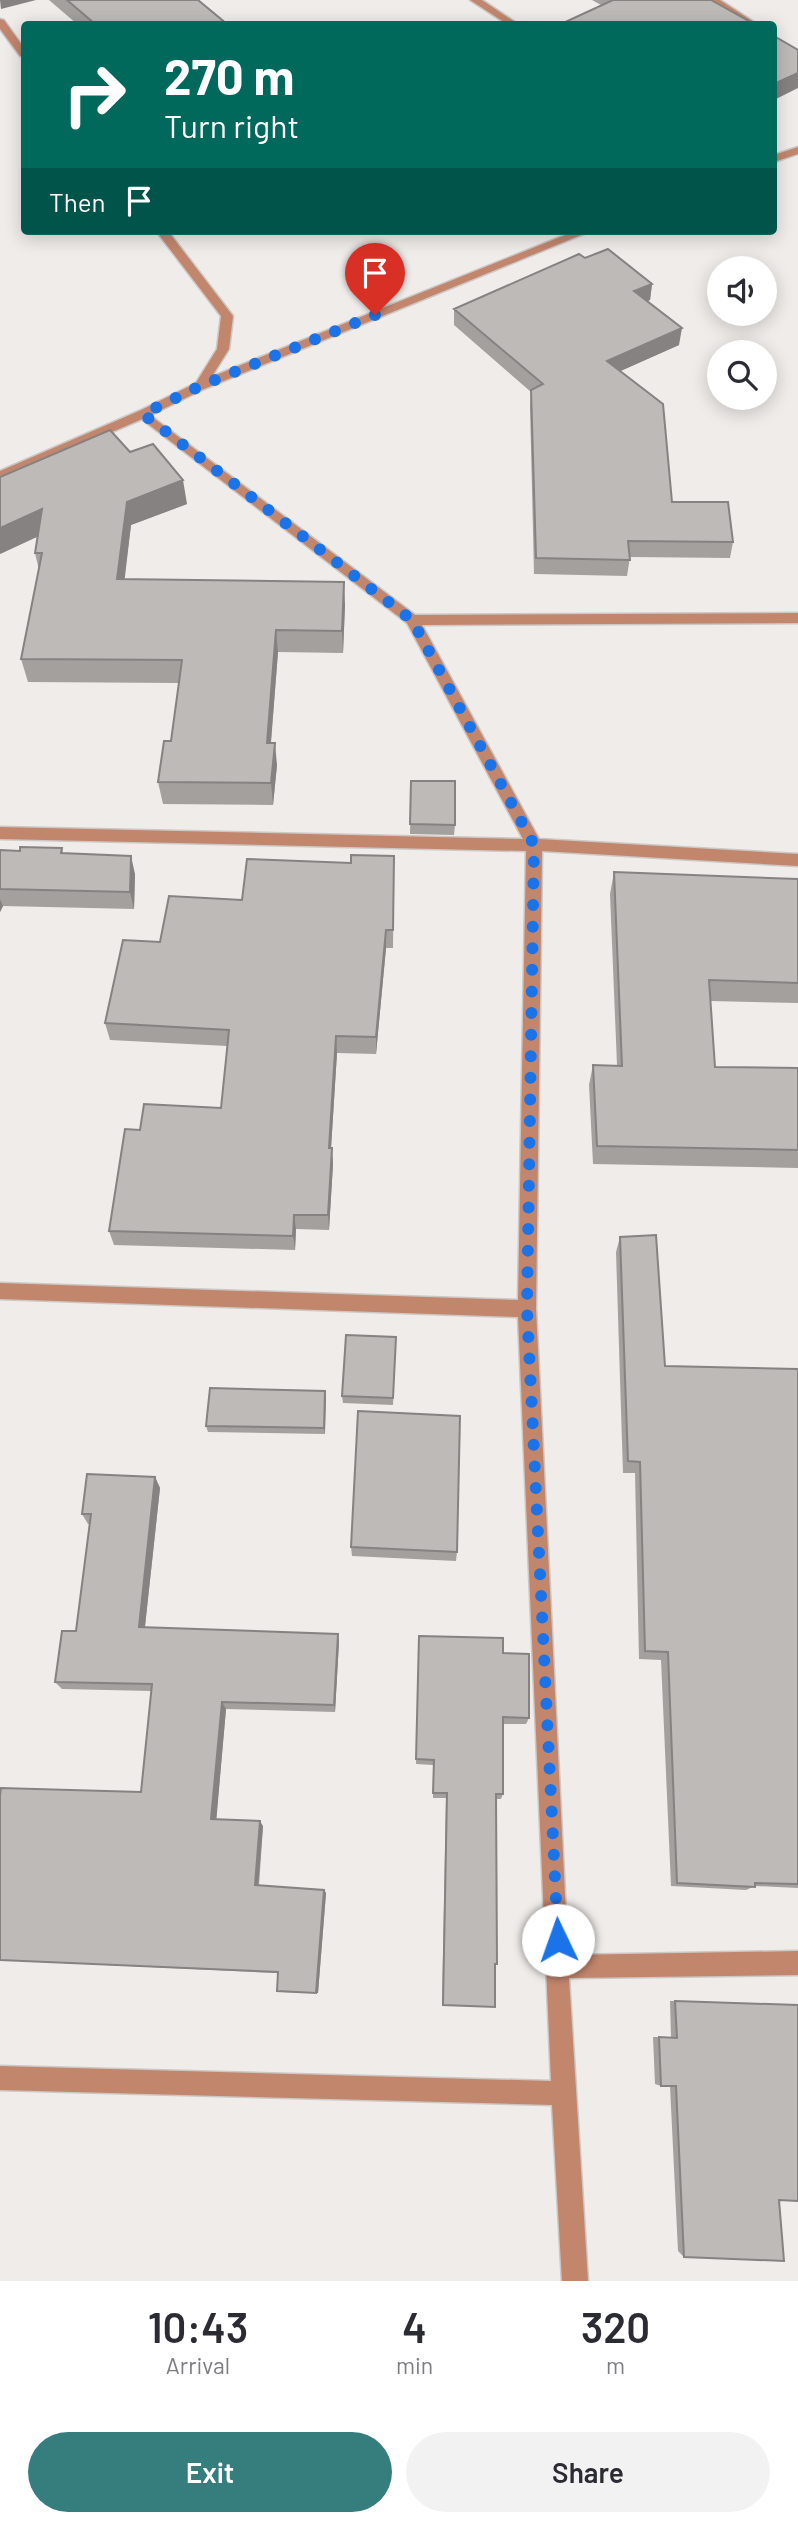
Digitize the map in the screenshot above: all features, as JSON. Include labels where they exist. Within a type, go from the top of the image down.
[{"type":"street","points":[[475,0],[508,21]]},
{"type":"street","points":[[713,0],[747,21]]},
{"type":"street","points":[[0,22],[21,50]]},
{"type":"street","points":[[777,158],[798,150]]},
{"type":"street","points":[[165,235],[227,316],[223,349],[200,386]]},
{"type":"street","points":[[0,476],[143,414],[200,386],[575,235]]},
{"type":"street","points":[[143,414],[412,620],[534,845],[527,1309],[563,2093],[575,2281]]},
{"type":"street","points":[[412,620],[798,618]]},
{"type":"street","points":[[0,833],[534,845],[798,860]]},
{"type":"street","points":[[0,1291],[527,1309]]},
{"type":"street","points":[[559,1968],[798,1964]]},
{"type":"street","points":[[0,2078],[563,2093]]},
{"type":"building","points":[[67,0],[198,0],[223,21],[92,21]]},
{"type":"building","points":[[613,0],[711,0],[749,21],[567,21]]},
{"type":"building","points":[[777,38],[798,50],[798,73],[777,83]]},
{"type":"building","points":[[608,249],[652,284],[634,291],[682,328],[607,361],[663,404],[672,502],[728,502],[733,542],[628,541],[630,560],[536,558],[531,390],[543,384],[454,309],[579,254],[585,258]]},
{"type":"building","points":[[110,430],[130,452],[153,444],[183,480],[127,502],[117,579],[344,582],[342,631],[276,630],[267,743],[275,743],[271,783],[158,782],[164,741],[171,741],[182,660],[21,659],[42,553],[35,553],[42,509],[0,528],[0,477]]},
{"type":"building","points":[[411,781],[455,781],[455,825],[410,824]]},
{"type":"building","points":[[20,847],[62,848],[61,853],[131,856],[130,892],[0,889],[0,850],[20,851]]},
{"type":"building","points":[[351,855],[394,856],[393,930],[386,930],[376,1037],[336,1036],[328,1215],[294,1215],[293,1236],[109,1231],[125,1129],[140,1130],[144,1104],[221,1108],[229,1030],[105,1023],[123,940],[160,942],[169,896],[242,900],[247,859],[351,863]]},
{"type":"building","points":[[614,872],[798,879],[798,983],[709,980],[715,1067],[798,1068],[798,1150],[597,1146],[593,1065],[622,1066]]},
{"type":"building","points":[[656,1235],[665,1366],[798,1369],[798,1884],[755,1883],[755,1887],[677,1883],[668,1652],[645,1651],[640,1462],[628,1461],[620,1237]]},
{"type":"building","points":[[346,1335],[396,1337],[393,1398],[342,1396]]},
{"type":"building","points":[[210,1388],[325,1391],[324,1428],[206,1426]]},
{"type":"building","points":[[358,1411],[460,1416],[457,1552],[351,1547]]},
{"type":"building","points":[[87,1474],[155,1477],[139,1627],[338,1634],[334,1705],[222,1702],[211,1819],[260,1821],[255,1885],[324,1890],[316,1993],[277,1991],[278,1972],[0,1960],[1,1788],[141,1792],[152,1684],[55,1682],[62,1631],[76,1631],[91,1514],[82,1514]]},
{"type":"building","points":[[419,1636],[503,1638],[503,1653],[529,1654],[529,1718],[503,1717],[503,1794],[496,1794],[495,2007],[443,2005],[447,1793],[433,1793],[434,1760],[416,1759]]},
{"type":"building","points":[[675,2001],[798,2005],[798,2201],[779,2200],[784,2261],[684,2257],[676,2086],[661,2086],[659,2037],[677,2038]]},
{"type":"route","points":[[375,315],[200,386],[143,414],[412,620],[534,845],[527,1309],[558,1940]]}]
